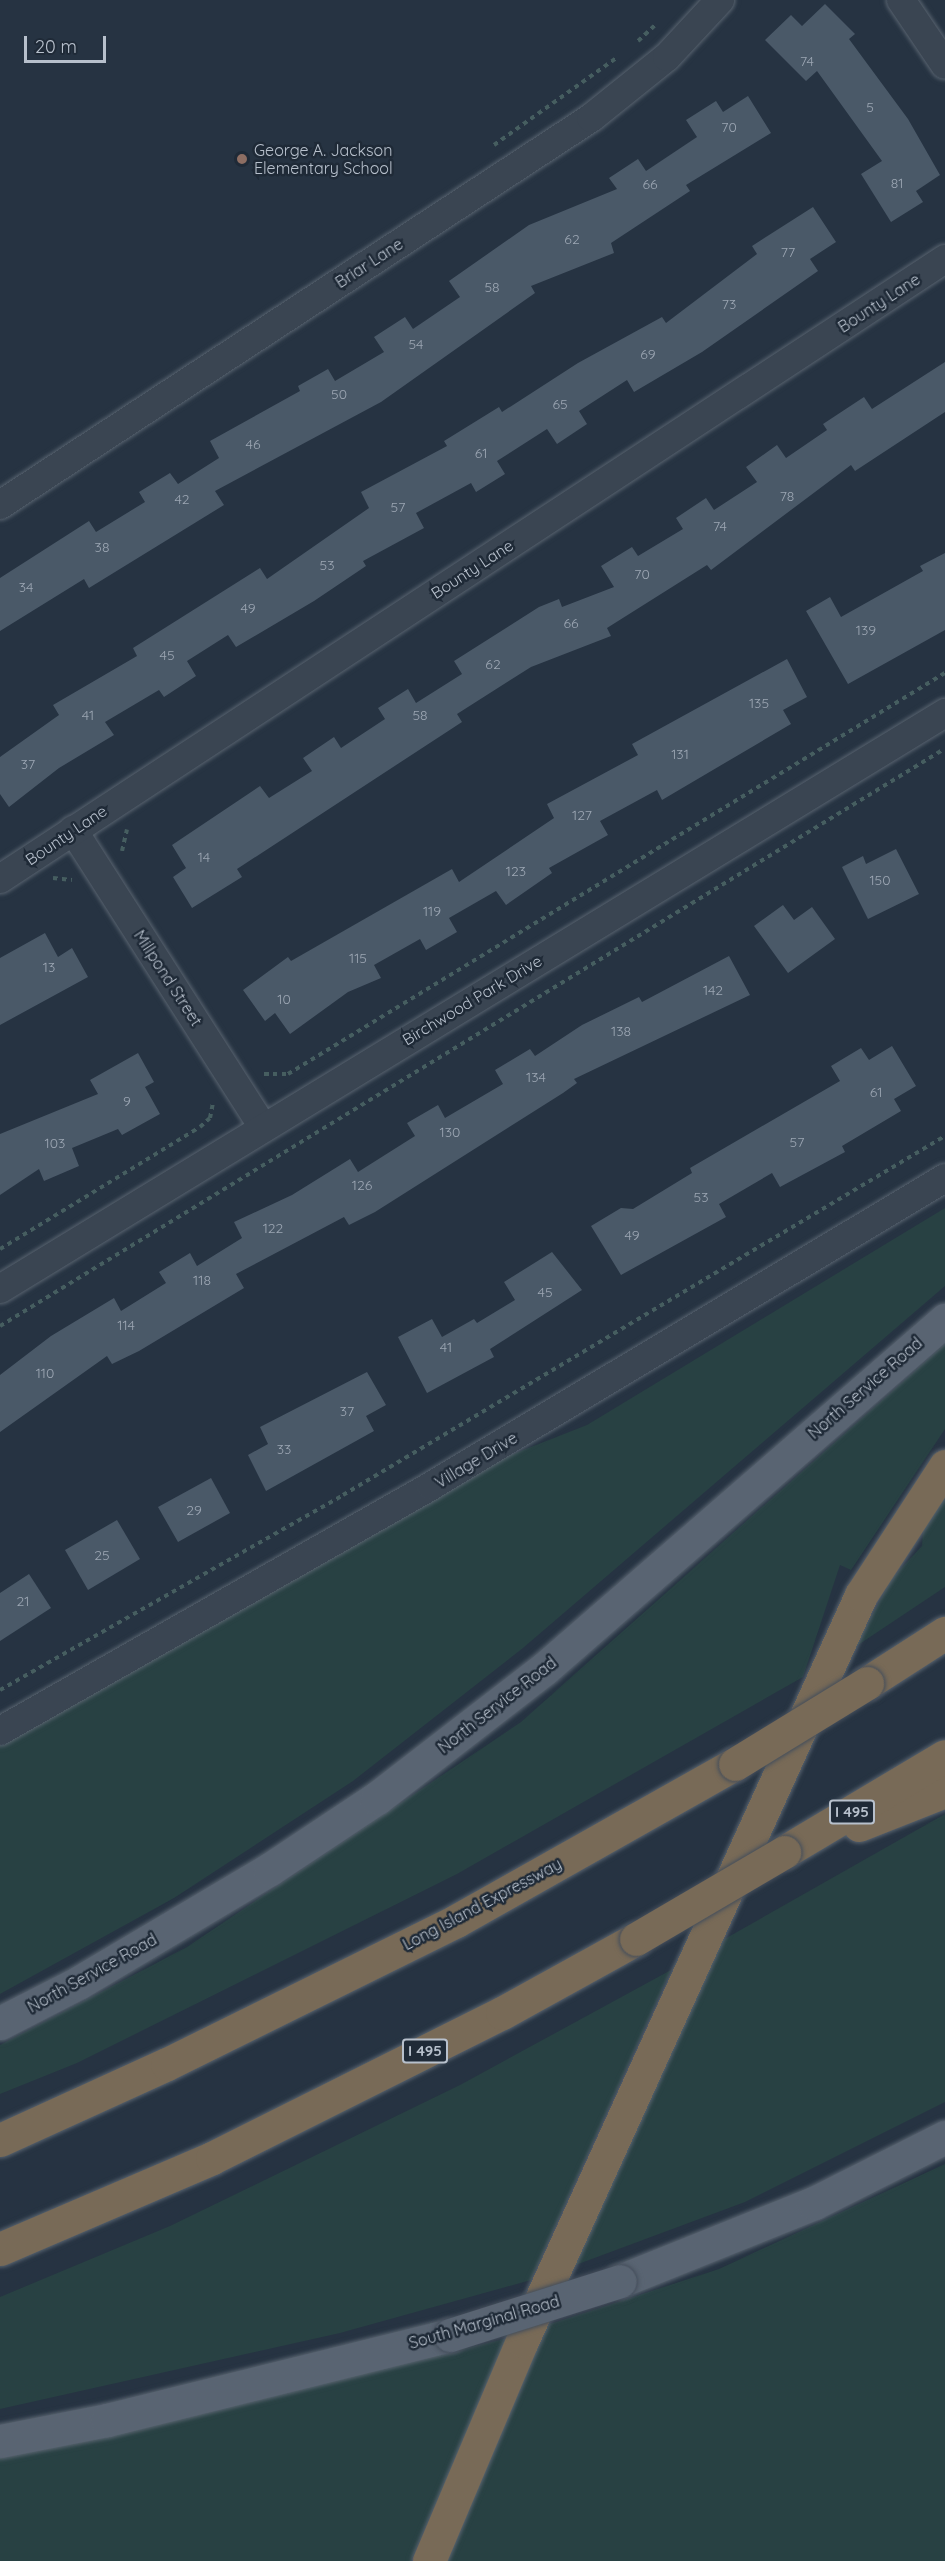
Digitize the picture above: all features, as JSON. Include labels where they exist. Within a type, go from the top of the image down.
[{"type":"highway","points":[[429,2561],[522,2341],[861,1595],[945,1466]]},
{"type":"highway","name":"Long Island Expressway","points":[[0,2140],[167,2064],[456,1921],[735,1764],[945,1633]]},
{"type":"highway","name":"I 495","points":[[0,2249],[212,2158],[502,2013],[636,1939],[784,1852],[935,1780]]},
{"type":"main road","name":"North Service Road","points":[[0,2023],[78,1983],[270,1869],[377,1798],[544,1669],[945,1320]]},
{"type":"main road","name":"South Marginal Road","points":[[0,2441],[106,2420],[450,2335],[620,2281],[814,2204],[945,2137]]},
{"type":"street","name":"Briar Lane","points":[[0,505],[591,118],[666,57],[720,0]]},
{"type":"street","points":[[901,0],[945,65]]},
{"type":"street","name":"Bounty Lane","points":[[0,879],[945,260]]},
{"type":"street","name":"Birchwood Park Drive","points":[[0,1289],[945,713]]},
{"type":"street","name":"Millpond Street","points":[[73,830],[263,1127]]},
{"type":"street","name":"Village Drive","points":[[0,1731],[431,1486],[945,1178]]},
{"type":"path","points":[[632,47],[664,16]]},
{"type":"path","points":[[491,147],[623,54]]},
{"type":"path","points":[[256,1067],[266,1076],[288,1074],[945,673]]},
{"type":"path","points":[[0,1326],[945,749]]},
{"type":"path","points":[[42,883],[64,878],[77,884]]},
{"type":"path","points":[[0,1249],[200,1126],[210,1118],[212,1095]]},
{"type":"path","points":[[0,1690],[343,1495],[945,1136]]},
{"type":"green space","points":[[945,1208],[945,1286],[523,1648],[353,1781],[174,1898],[0,1994],[0,1731],[431,1486],[587,1425]]},
{"type":"green space","points":[[945,1344],[945,1429],[851,1570],[840,1565],[803,1677],[457,1874],[77,2063],[0,2094],[0,2045],[187,1947],[521,1722]]},
{"type":"green space","points":[[945,1486],[945,1587],[855,1647],[892,1578],[922,1546],[924,1514]]},
{"type":"green space","points":[[945,1814],[945,2102],[745,2202],[573,2266],[714,1945]]},
{"type":"green space","points":[[671,1970],[531,2280],[340,2333],[0,2409],[0,2297],[170,2226],[460,2085]]},
{"type":"green space","points":[[945,2164],[945,2561],[446,2561],[547,2325],[719,2269]]},
{"type":"green space","points":[[508,2338],[411,2561],[0,2561],[0,2458]]},
{"type":"building","points":[[825,4],[855,34],[849,39],[908,119],[940,175],[916,191],[923,202],[891,222],[861,174],[882,161],[817,71],[806,81],[765,40],[791,15],[802,26]]},
{"type":"building","points":[[748,96],[771,133],[686,185],[690,191],[611,243],[614,253],[531,286],[535,293],[381,402],[215,491],[224,505],[89,588],[84,579],[0,631],[0,578],[89,521],[96,532],[145,502],[139,492],[170,473],[178,484],[219,458],[210,441],[300,391],[298,386],[328,369],[335,381],[384,352],[374,337],[405,317],[413,329],[460,297],[449,281],[529,225],[617,189],[609,178],[638,159],[646,171],[697,137],[686,120],[716,101],[723,112]]},
{"type":"building","points":[[813,207],[836,242],[810,259],[818,271],[702,352],[634,392],[627,380],[579,411],[587,424],[557,444],[547,429],[497,461],[505,474],[476,492],[471,483],[416,513],[424,528],[363,561],[366,566],[314,601],[236,647],[228,635],[187,661],[196,676],[164,697],[159,690],[105,722],[114,735],[59,768],[9,807],[0,794],[0,757],[59,715],[53,705],[137,656],[133,648],[260,568],[267,579],[369,508],[361,492],[447,446],[444,441],[499,407],[502,412],[578,363],[662,317],[666,323],[757,254],[752,246]]},
{"type":"building","points":[[945,362],[945,412],[855,471],[851,465],[711,570],[707,565],[607,628],[611,636],[531,667],[457,714],[462,722],[237,869],[242,877],[192,908],[173,877],[186,868],[172,845],[260,786],[269,798],[312,771],[303,758],[334,737],[341,748],[385,719],[378,708],[408,689],[416,703],[462,674],[454,661],[539,607],[559,599],[562,607],[614,587],[601,566],[632,547],[638,556],[683,529],[676,518],[706,498],[714,510],[757,482],[746,467],[777,445],[786,458],[827,430],[823,424],[864,397],[872,409]]},
{"type":"building","points":[[945,553],[945,630],[848,684],[806,611],[830,597],[841,617],[923,571],[920,566]]},
{"type":"building","points":[[787,659],[807,697],[783,710],[791,724],[662,800],[657,790],[600,821],[608,835],[549,868],[552,873],[506,905],[496,891],[449,918],[457,932],[426,950],[420,939],[374,965],[381,978],[348,992],[290,1034],[275,1013],[265,1021],[243,990],[288,957],[291,961],[452,869],[459,882],[554,818],[547,804],[638,755],[632,744]]},
{"type":"building","points":[[896,849],[919,894],[868,919],[842,867],[863,856],[866,864]]},
{"type":"building","points":[[783,905],[794,920],[812,907],[835,939],[788,973],[754,926]]},
{"type":"building","points":[[45,933],[58,957],[72,948],[88,977],[0,1025],[0,958]]},
{"type":"building","points":[[729,956],[750,995],[574,1079],[577,1083],[563,1093],[375,1212],[349,1225],[344,1217],[236,1274],[244,1288],[139,1351],[112,1364],[107,1356],[0,1432],[0,1375],[51,1336],[114,1298],[121,1311],[166,1283],[159,1272],[190,1253],[197,1266],[242,1238],[234,1222],[292,1195],[350,1159],[358,1172],[415,1136],[407,1123],[438,1105],[445,1118],[503,1084],[495,1070],[530,1049],[535,1056],[582,1025],[639,997],[642,1002]]},
{"type":"building","points":[[892,1046],[916,1086],[894,1099],[901,1111],[842,1146],[845,1152],[780,1187],[772,1173],[719,1204],[726,1217],[621,1275],[591,1226],[621,1208],[633,1209],[692,1173],[690,1168],[840,1081],[831,1066],[861,1048],[869,1060]]},
{"type":"building","points":[[138,1053],[154,1082],[145,1087],[160,1114],[122,1135],[118,1129],[72,1148],[79,1166],[44,1181],[39,1169],[0,1195],[0,1134],[98,1094],[90,1080]]},
{"type":"building","points":[[552,1252],[582,1290],[490,1349],[494,1357],[427,1393],[398,1337],[432,1319],[442,1337],[474,1319],[477,1323],[515,1300],[504,1282]]},
{"type":"building","points":[[367,1372],[386,1405],[366,1416],[374,1431],[266,1491],[248,1455],[268,1444],[260,1427]]},
{"type":"building","points":[[211,1478],[230,1513],[178,1542],[158,1507]]},
{"type":"building","points":[[117,1520],[140,1559],[88,1590],[65,1550]]},
{"type":"building","points":[[29,1574],[51,1608],[0,1641],[0,1593]]},
{"type":"place","name":"George A. Jackson Elementary School","points":[[242,159]]}]
